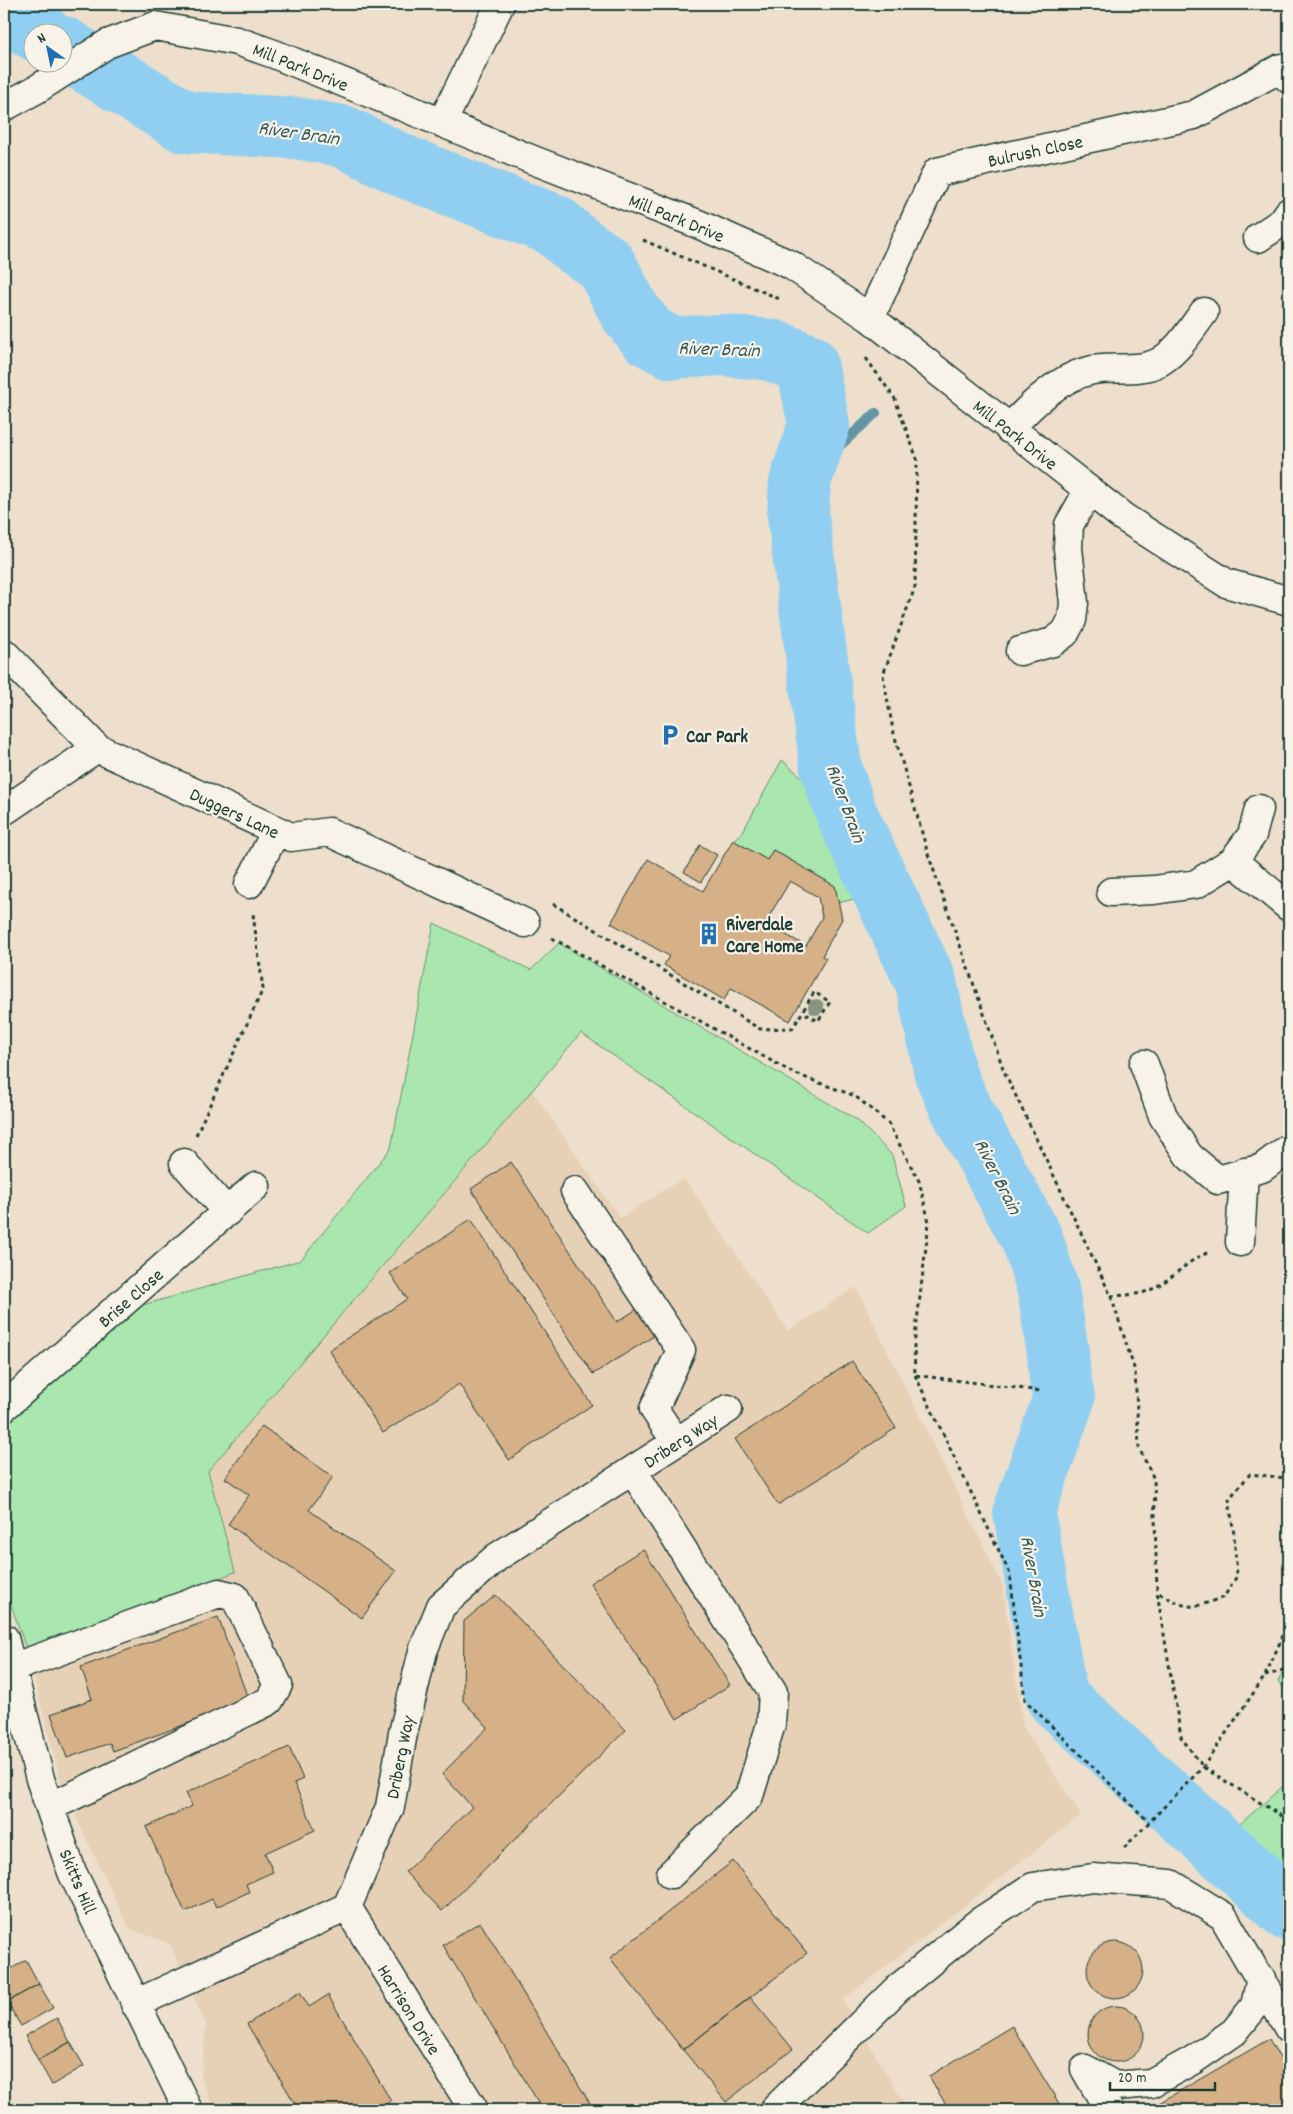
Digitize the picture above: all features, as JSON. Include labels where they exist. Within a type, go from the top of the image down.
[{"type":"street","points":[[442,123],[500,4]]},
{"type":"street","name":"Mill Park Drive","points":[[4,107],[37,89],[107,44],[155,26],[237,41],[698,224],[791,265],[870,318],[1123,517],[1226,583],[1289,601]]},
{"type":"street","name":"Bulrush Close","points":[[870,318],[937,172],[1194,115],[1285,74]]},
{"type":"street","points":[[1258,238],[1282,222],[1289,212]]},
{"type":"street","points":[[1009,429],[1036,401],[1071,378],[1092,370],[1145,367],[1161,360],[1179,345],[1204,312]]},
{"type":"street","points":[[1020,651],[1053,642],[1065,633],[1072,620],[1074,602],[1068,548],[1069,525],[1089,490]]},
{"type":"street","name":"Duggers Lane","points":[[4,653],[97,748],[291,837],[329,832],[525,923]]},
{"type":"street","points":[[4,812],[97,748]]},
{"type":"street","points":[[1111,892],[1154,890],[1196,884],[1233,861],[1252,836],[1259,808]]},
{"type":"street","points":[[249,884],[276,831]]},
{"type":"street","points":[[1233,861],[1289,907]]},
{"type":"street","points":[[1144,1064],[1163,1116],[1189,1156],[1218,1180],[1262,1168],[1289,1148]]},
{"type":"street","points":[[184,1163],[227,1212]]},
{"type":"street","points":[[1240,1242],[1244,1172]]},
{"type":"street","name":"Brise Close","points":[[4,1407],[256,1186]]},
{"type":"street","points":[[575,1191],[681,1350],[654,1409],[676,1442]]},
{"type":"street","name":"Driberg Way","points":[[347,1907],[390,1807],[403,1733],[416,1679],[423,1652],[440,1606],[497,1557],[728,1409]]},
{"type":"street","name":"Driberg Way","points":[[633,1471],[773,1692],[771,1724],[749,1796],[671,1874]]},
{"type":"street","points":[[12,1668],[219,1593],[234,1597],[278,1685],[274,1696],[269,1701],[50,1807]]},
{"type":"street","name":"Skitts Hill","points":[[4,1638],[40,1779],[72,1872],[188,2110]]},
{"type":"street","points":[[774,2110],[897,1989],[978,1923],[1034,1887],[1093,1878],[1171,1884],[1222,1916],[1289,2029]]},
{"type":"street","points":[[135,2004],[347,1907]]},
{"type":"street","name":"Harrison Drive","points":[[347,1907],[474,2110]]},
{"type":"street","points":[[1110,2110],[1085,2069],[1114,2086],[1151,2083],[1193,2060],[1234,2032],[1255,2006],[1260,1978]]},
{"type":"path","points":[[639,238],[783,300]]},
{"type":"path","points":[[865,357],[895,399],[917,459],[915,586],[883,675],[893,730],[928,854],[1004,1071],[1111,1296],[1134,1371],[1139,1448],[1154,1479],[1157,1592],[1181,1737],[1203,1767],[1280,1815],[1289,1825]]},
{"type":"path","points":[[184,1163],[263,989],[249,884]]},
{"type":"path","points":[[552,904],[760,1029],[794,1028],[814,992],[830,1002],[818,1022],[803,1012]]},
{"type":"path","points":[[525,923],[793,1073],[854,1096],[888,1123],[919,1181],[929,1222],[914,1346],[915,1375],[1010,1574],[1026,1700],[1149,1822],[1203,1767],[1265,1676],[1289,1622]]},
{"type":"path","points":[[671,976],[674,971]]},
{"type":"path","points":[[1111,1296],[1149,1291],[1200,1255],[1240,1242]]},
{"type":"path","points":[[915,1375],[1042,1391]]},
{"type":"path","points":[[1157,1592],[1185,1606],[1194,1608],[1224,1597],[1236,1576],[1234,1535],[1229,1499],[1250,1474],[1286,1478],[1289,1481]]},
{"type":"path","points":[[1265,1676],[1289,1668]]},
{"type":"shaded area","points":[[532,1091],[620,1218],[684,1178],[788,1331],[856,1287],[1002,1584],[1023,1726],[1081,1815],[843,2000],[908,2110],[215,2110],[201,2079],[206,2025],[170,1944],[129,1928],[64,1792],[27,1652],[235,1572],[208,1471]]},
{"type":"green space","points":[[782,760],[812,786],[857,869],[862,897],[838,903],[835,886],[773,850],[767,860],[733,840],[742,833]]},
{"type":"green space","points":[[434,923],[531,970],[559,943],[857,1120],[892,1155],[906,1206],[868,1233],[581,1033],[208,1471],[235,1572],[27,1652],[4,1584],[4,1425],[129,1309],[301,1260],[391,1148]]},
{"type":"green space","points":[[1289,1658],[1289,1692],[1278,1682]]},
{"type":"green space","points":[[1289,1781],[1289,1884],[1233,1830]]},
{"type":"building","name":"Riverdale Care Home","points":[[733,840],[767,860],[773,850],[835,886],[842,919],[822,956],[826,958],[790,1021],[731,988],[724,1000],[664,965],[669,956],[611,923],[648,859],[703,891]],"holes":[[[790,881],[818,897],[822,917],[806,946],[765,923]]]},
{"type":"building","points":[[700,845],[717,855],[701,882],[684,872]]},
{"type":"building","points":[[511,1162],[617,1322],[640,1307],[657,1334],[593,1374],[471,1189]]},
{"type":"building","points":[[471,1219],[592,1405],[509,1460],[459,1384],[383,1433],[329,1350],[407,1299],[390,1273]]},
{"type":"building","points":[[852,1361],[896,1428],[778,1505],[735,1439]]},
{"type":"building","points":[[262,1426],[333,1477],[309,1510],[396,1571],[362,1618],[228,1524],[249,1495],[225,1478]]},
{"type":"building","points":[[643,1549],[730,1685],[677,1719],[590,1583]]},
{"type":"building","points":[[496,1595],[626,1730],[442,1911],[405,1872],[472,1807],[442,1774],[488,1727],[463,1701],[464,1621]]},
{"type":"building","points":[[218,1617],[249,1701],[113,1751],[110,1743],[67,1758],[51,1714],[92,1699],[81,1667]]},
{"type":"building","points":[[289,1747],[303,1779],[294,1783],[315,1830],[265,1853],[273,1872],[246,1884],[249,1892],[216,1907],[212,1899],[185,1912],[146,1827],[192,1806],[186,1793]]},
{"type":"building","points":[[733,1861],[807,1953],[683,2050],[610,1958]]},
{"type":"building","points":[[480,1922],[594,2110],[543,2110],[443,1945]]},
{"type":"building","points":[[1115,1942],[1126,1944],[1135,1950],[1141,1959],[1143,1970],[1141,1981],[1135,1990],[1126,1996],[1115,1998],[1104,1996],[1095,1990],[1089,1981],[1087,1970],[1089,1959],[1095,1950],[1104,1944]]},
{"type":"building","points":[[26,1960],[39,1984],[7,2002],[4,1996],[4,1973]]},
{"type":"building","points":[[39,1984],[53,2008],[21,2026],[7,2002]]},
{"type":"building","points":[[300,1992],[309,2007],[328,1995],[391,2101],[376,2110],[299,2110],[247,2024]]},
{"type":"building","points":[[750,1997],[793,2049],[726,2102],[683,2050]]},
{"type":"building","points":[[1116,2006],[1127,2008],[1136,2014],[1142,2023],[1144,2034],[1142,2045],[1136,2054],[1127,2060],[1116,2062],[1105,2060],[1096,2054],[1090,2045],[1088,2034],[1090,2023],[1096,2014],[1105,2008]]},
{"type":"building","points":[[57,2018],[70,2042],[38,2060],[25,2036]]},
{"type":"building","points":[[1012,2026],[1063,2110],[949,2110],[929,2076]]},
{"type":"building","points":[[1269,2039],[1289,2074],[1289,2110],[1147,2110]]},
{"type":"building","points":[[70,2042],[84,2066],[52,2085],[38,2060]]},
{"type":"waterway","name":"River Brain","points":[[4,11],[22,22]]},
{"type":"waterway","name":"River Brain","points":[[72,53],[185,122],[296,128],[342,136],[408,168],[554,225],[576,244],[605,264],[630,312],[649,336],[672,348],[721,345],[771,350],[807,364],[819,425],[800,482],[798,515],[831,768],[847,815],[926,982],[945,1073],[963,1112],[1032,1239],[1048,1289],[1064,1398],[1024,1512],[1057,1698],[1289,1910]]},
{"type":"waterway","points":[[798,515],[824,460],[876,413]]},
{"type":"place","name":"Car Park","points":[[670,735]]},
{"type":"place","name":"Riverdale Care Home","points":[[709,934]]}]
